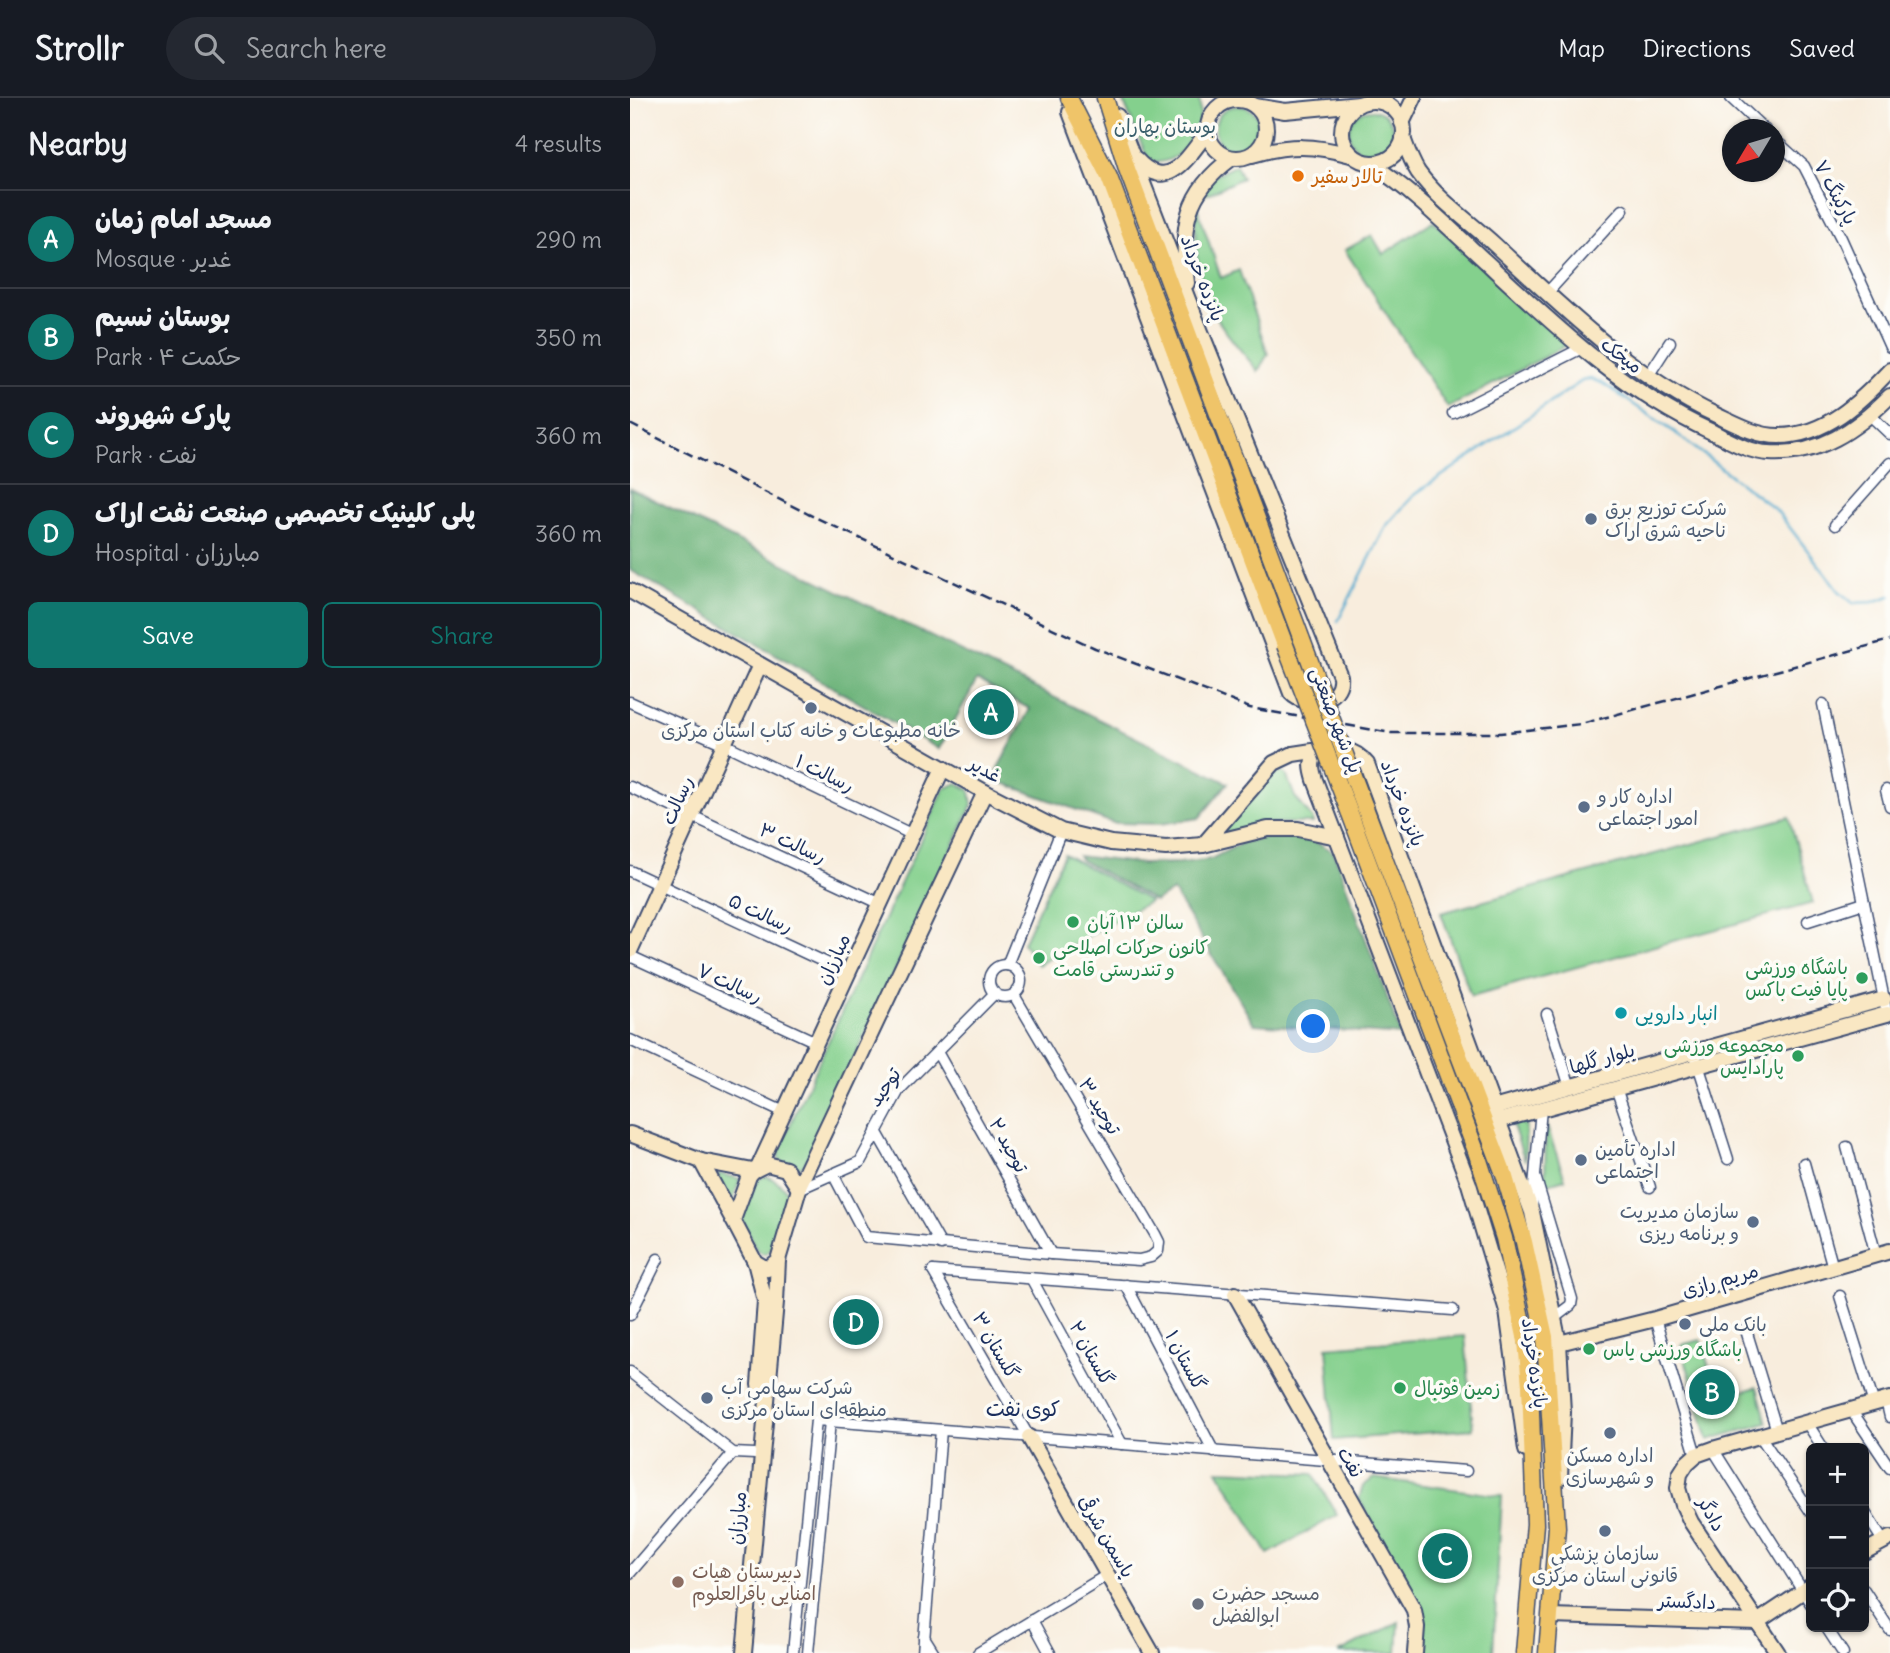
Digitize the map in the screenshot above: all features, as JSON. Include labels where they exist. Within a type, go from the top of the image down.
[{"type":"main road","name":"پانزده خرداد","points":[[1066,98],[1109,177],[1285,645]]},
{"type":"main road","name":"پانزده خرداد","points":[[1108,98],[1127,169],[1302,640]]},
{"type":"main road","name":"پل شهر صنعتی","points":[[1302,640],[1356,808]]},
{"type":"main road","name":"پل شهر صنعتی","points":[[1285,645],[1356,808]]},
{"type":"main road","name":"پانزده خرداد","points":[[1356,808],[1504,1238],[1526,1340],[1535,1524],[1524,1653]]},
{"type":"main road","name":"پانزده خرداد","points":[[1356,808],[1504,1174],[1524,1242],[1545,1336],[1557,1527],[1547,1653]]},
{"type":"street","name":"پانزده خرداد","points":[[1066,98],[1291,693],[1297,700],[1313,703],[1335,692],[1339,687],[1340,676],[1108,98]]},
{"type":"street","points":[[1208,98],[1209,127],[1215,149],[1232,158]]},
{"type":"street","points":[[1189,302],[1184,256],[1186,226],[1197,191],[1215,170],[1232,158],[1251,156],[1272,149],[1309,145],[1352,155],[1370,163],[1387,159],[1395,154],[1414,98]]},
{"type":"street","points":[[1731,98],[1753,119]]},
{"type":"street","points":[[1133,155],[1144,168],[1156,175],[1170,173],[1183,163],[1209,127],[1219,106],[1228,102],[1245,102],[1285,111],[1331,108],[1369,101],[1390,107],[1402,130]]},
{"type":"street","points":[[1352,155],[1345,146],[1342,127],[1345,117],[1369,101]]},
{"type":"street","points":[[1245,102],[1262,113],[1266,132],[1259,150],[1251,156]]},
{"type":"street","name":"میخک","points":[[1402,130],[1411,160],[1419,173],[1547,293],[1597,339],[1648,376],[1707,411],[1752,431],[1778,436],[1803,432],[1832,421],[1854,407],[1890,370]]},
{"type":"street","name":"پارکینگ ۷","points":[[1785,149],[1804,166],[1841,238],[1890,347]]},
{"type":"street","name":"میخک","points":[[1370,163],[1432,211],[1582,348],[1619,378],[1655,403],[1746,448],[1767,453],[1809,450],[1842,436],[1890,396]]},
{"type":"street","points":[[1547,293],[1623,210]]},
{"type":"street","points":[[1648,376],[1670,342]]},
{"type":"street","points":[[1453,413],[1582,348]]},
{"type":"street","points":[[1870,415],[1890,434]]},
{"type":"street","points":[[1835,525],[1890,463]]},
{"type":"street","name":"غدیر","points":[[630,592],[985,792],[1061,831],[1145,848],[1203,845],[1268,829],[1298,829],[1337,837]]},
{"type":"street","name":"رسالت","points":[[630,953],[760,665]]},
{"type":"street","name":"رسالت ۱","points":[[630,702],[911,834]]},
{"type":"street","points":[[1823,704],[1887,1014]]},
{"type":"street","name":"پانزده خرداد","points":[[1535,1524],[1516,1366],[1507,1311],[1492,1256],[1469,1184],[1311,765],[1319,750],[1354,751],[1367,764],[1532,1212],[1559,1343],[1563,1412],[1557,1527]]},
{"type":"street","points":[[1203,845],[1274,763],[1293,754],[1319,750]]},
{"type":"street","name":"مبارزان","points":[[733,1220],[943,768]]},
{"type":"street","name":"رسالت ۳","points":[[630,787],[879,903]]},
{"type":"street","points":[[1886,790],[1890,806]]},
{"type":"street","points":[[799,1189],[985,792]]},
{"type":"street","points":[[1007,965],[1061,831]]},
{"type":"street","name":"رسالت ۵","points":[[630,871],[848,973]]},
{"type":"street","points":[[1808,921],[1864,902]]},
{"type":"street","name":"رسالت ۷","points":[[630,953],[816,1042]]},
{"type":"street","points":[[1007,965],[1016,969],[1021,978],[1020,987],[1014,995],[1004,997],[995,993],[990,985],[991,975],[998,967],[1007,965]]},
{"type":"street","name":"توحید","points":[[799,1189],[860,1162],[899,1090],[995,993]]},
{"type":"street","name":"توحید ۳","points":[[1014,995],[1159,1242],[1158,1251],[1151,1257],[1139,1260],[1051,1255]]},
{"type":"street","name":"بلوار گلها","points":[[1495,1114],[1541,1109],[1616,1088],[1696,1059],[1884,999]]},
{"type":"street","points":[[1547,1014],[1570,1087]]},
{"type":"street","name":"بلوار گلها","points":[[1495,1114],[1570,1087],[1887,1014]]},
{"type":"street","points":[[630,1040],[784,1112]]},
{"type":"street","name":"توحید ۲","points":[[937,1052],[1051,1255]]},
{"type":"street","points":[[1696,1059],[1728,1159]]},
{"type":"street","points":[[1616,1088],[1650,1187]]},
{"type":"street","points":[[1532,1212],[1541,1109]]},
{"type":"street","points":[[876,1131],[941,1245]]},
{"type":"street","points":[[630,1134],[701,1161],[756,1168],[767,1164],[776,1165],[786,1169],[799,1189]]},
{"type":"street","points":[[1847,1147],[1883,1253]]},
{"type":"street","name":"مبارزان","points":[[701,1161],[755,1262],[765,1301],[755,1454],[735,1653]]},
{"type":"street","points":[[1804,1163],[1832,1268]]},
{"type":"street","points":[[833,1174],[866,1237],[1051,1255]]},
{"type":"street","points":[[1535,1176],[1572,1298],[1569,1308],[1554,1318]]},
{"type":"street","name":"مبارزان","points":[[744,1653],[778,1260],[799,1189]]},
{"type":"street","name":"مریم رازی","points":[[1559,1343],[1655,1319],[1883,1253]]},
{"type":"street","points":[[630,1315],[658,1259]]},
{"type":"street","points":[[755,1262],[767,1269],[778,1260]]},
{"type":"street","name":"گلستان ۳","points":[[1029,1437],[933,1270],[1031,1278]]},
{"type":"street","points":[[1031,1278],[1453,1310]]},
{"type":"street","name":"گلستان ۲","points":[[1031,1278],[1122,1444]]},
{"type":"street","name":"گلستان ۱","points":[[1126,1285],[1214,1452]]},
{"type":"street","name":"نفت","points":[[1236,1294],[1414,1610],[1417,1627],[1415,1653]]},
{"type":"street","points":[[1840,1296],[1890,1417]]},
{"type":"street","points":[[1655,1319],[1696,1455],[1883,1401]]},
{"type":"street","points":[[1746,1330],[1777,1431]]},
{"type":"street","points":[[630,1372],[733,1452],[755,1454]]},
{"type":"street","points":[[1851,1410],[1890,1468]]},
{"type":"street","points":[[793,1653],[816,1420],[1466,1471]]},
{"type":"street","points":[[808,1653],[830,1422]]},
{"type":"street","points":[[1807,1423],[1820,1443]]},
{"type":"street","points":[[923,1653],[941,1430]]},
{"type":"street","points":[[1760,1436],[1807,1506]]},
{"type":"street","name":"یاسمن شرقی","points":[[1029,1437],[1152,1653]]},
{"type":"street","points":[[1713,1449],[1806,1587]]},
{"type":"street","points":[[630,1573],[733,1452]]},
{"type":"street","name":"دادگر","points":[[1696,1455],[1680,1474],[1678,1488],[1683,1505],[1691,1522],[1778,1653]]},
{"type":"street","points":[[1869,1517],[1887,1539],[1869,1549]]},
{"type":"street","points":[[978,1653],[1108,1575]]},
{"type":"street","points":[[1757,1622],[1806,1589]]},
{"type":"street","points":[[1869,1598],[1890,1630]]},
{"type":"street","name":"دادگستر","points":[[1550,1616],[1757,1622]]},
{"type":"street","points":[[1032,1620],[1050,1653]]},
{"type":"street","points":[[1829,1632],[1843,1653]]},
{"type":"street","points":[[924,1637],[934,1653]]},
{"type":"green space","name":"بوستان بهاران","points":[[1122,98],[1199,98],[1200,116],[1195,134],[1177,155],[1162,162],[1154,161],[1147,157]]},
{"type":"green space","points":[[1238,106],[1254,113],[1261,129],[1254,145],[1238,152],[1222,145],[1215,129],[1222,113]]},
{"type":"green space","points":[[1371,110],[1386,117],[1393,132],[1386,147],[1371,154],[1356,147],[1349,132],[1356,117]]},
{"type":"green space","points":[[1236,165],[1242,178],[1199,198],[1208,179]]},
{"type":"green space","points":[[1196,204],[1221,278],[1239,270],[1268,354],[1258,371],[1222,327],[1205,292],[1196,249]]},
{"type":"green space","points":[[1433,221],[1565,340],[1565,346],[1448,408],[1345,250],[1372,235],[1383,254]]},
{"type":"green space","points":[[630,488],[1228,783],[1199,818],[1160,824],[1113,823],[992,779],[1030,709],[977,680],[939,749],[630,570]]},
{"type":"green space","points":[[1274,774],[1286,774],[1295,797],[1313,819],[1313,823],[1272,823],[1219,834]]},
{"type":"green space","points":[[957,783],[970,790],[972,805],[805,1164],[797,1168],[779,1160],[778,1151],[944,789]]},
{"type":"green space","points":[[1789,817],[1813,903],[1471,996],[1441,913]]},
{"type":"green space","points":[[1277,835],[1314,842],[1334,853],[1401,1035],[1254,1024],[1173,891],[1155,901],[1078,856],[1144,864],[1180,863],[1211,859],[1244,842]]},
{"type":"green space","name":"سالن ۱۳ آبان","points":[[1064,854],[1150,901],[1038,965],[1023,943]]},
{"type":"green space","points":[[1526,1119],[1525,1161],[1512,1123]]},
{"type":"green space","points":[[1546,1124],[1565,1179],[1545,1185]]},
{"type":"green space","points":[[716,1173],[740,1179],[732,1203]]},
{"type":"green space","points":[[765,1176],[785,1189],[788,1207],[771,1249],[765,1254],[757,1251],[742,1220],[756,1181]]},
{"type":"green space","name":"زمین فوتبال","points":[[1465,1336],[1473,1429],[1334,1440],[1327,1347]]},
{"type":"green space","points":[[1701,1340],[1715,1388],[1727,1385],[1730,1395],[1757,1387],[1767,1423],[1708,1440],[1681,1345]]},
{"type":"green space","points":[[1218,1470],[1313,1474],[1337,1515],[1268,1554]]},
{"type":"green space","points":[[1374,1478],[1502,1496],[1493,1653],[1422,1653],[1424,1614],[1359,1499],[1363,1486]]},
{"type":"green space","points":[[1399,1622],[1397,1653],[1339,1653]]},
{"type":"waterway","points":[[1338,621],[1386,526],[1415,494],[1582,381],[1591,379],[1602,383],[1673,431],[1777,511],[1839,591],[1853,603],[1873,602],[1890,596]]},
{"type":"railway","points":[[630,424],[808,514],[1095,648],[1250,708],[1391,733],[1500,733],[1581,724],[1890,640]]},
{"type":"place","name":"تالار سفیر","points":[[1298,176]]},
{"type":"place","name":"شرکت توزیع برق ناحیه شرق اراک","points":[[1591,519]]},
{"type":"place","name":"خانه مطبوعات و خانه کتاب استان مرکزی","points":[[811,708]]},
{"type":"place","name":"مسجد امام زمان","points":[[991,712]]},
{"type":"place","name":"اداره کار و امور اجتماعی","points":[[1584,807]]},
{"type":"place","name":"سالن ۱۳ آبان","points":[[1073,922]]},
{"type":"place","name":"کانون حرکات اصلاحی و تندرستی قامت","points":[[1039,958]]},
{"type":"place","name":"باشگاه ورزشی پایا فیت باکس","points":[[1862,978]]},
{"type":"place","name":"انبار دارویی","points":[[1621,1013]]},
{"type":"place","name":"مجموعه ورزشی پارادایس","points":[[1798,1056]]},
{"type":"place","name":"اداره تأمین اجتماعی","points":[[1581,1160]]},
{"type":"place","name":"سازمان مدیریت و برنامه ریزی","points":[[1753,1222]]},
{"type":"place","name":"پلی کلینیک تخصصی صنعت نفت اراک","points":[[856,1322]]},
{"type":"place","name":"بانک ملی","points":[[1685,1324]]},
{"type":"place","name":"باشگاه ورزشی یاس","points":[[1589,1349]]},
{"type":"place","name":"زمین فوتبال","points":[[1400,1388]]},
{"type":"place","name":"بوستان نسیم","points":[[1712,1392]]},
{"type":"place","name":"شرکت سهامی آب منطقه‌ای استان مرکزی","points":[[707,1398]]},
{"type":"place","name":"اداره مسکن و شهرسازی","points":[[1610,1433]]},
{"type":"place","name":"سازمان پزشکی قانونی استان مرکزی","points":[[1605,1531]]},
{"type":"place","name":"پارک شهروند","points":[[1445,1556]]},
{"type":"place","name":"دبیرستان هیات امنایی باقرالعلوم","points":[[678,1582]]},
{"type":"place","name":"مسجد حضرت ابوالفضل","points":[[1198,1604]]},
{"type":"district","name":"کوی نفت","points":[[1023,1409]]}]
